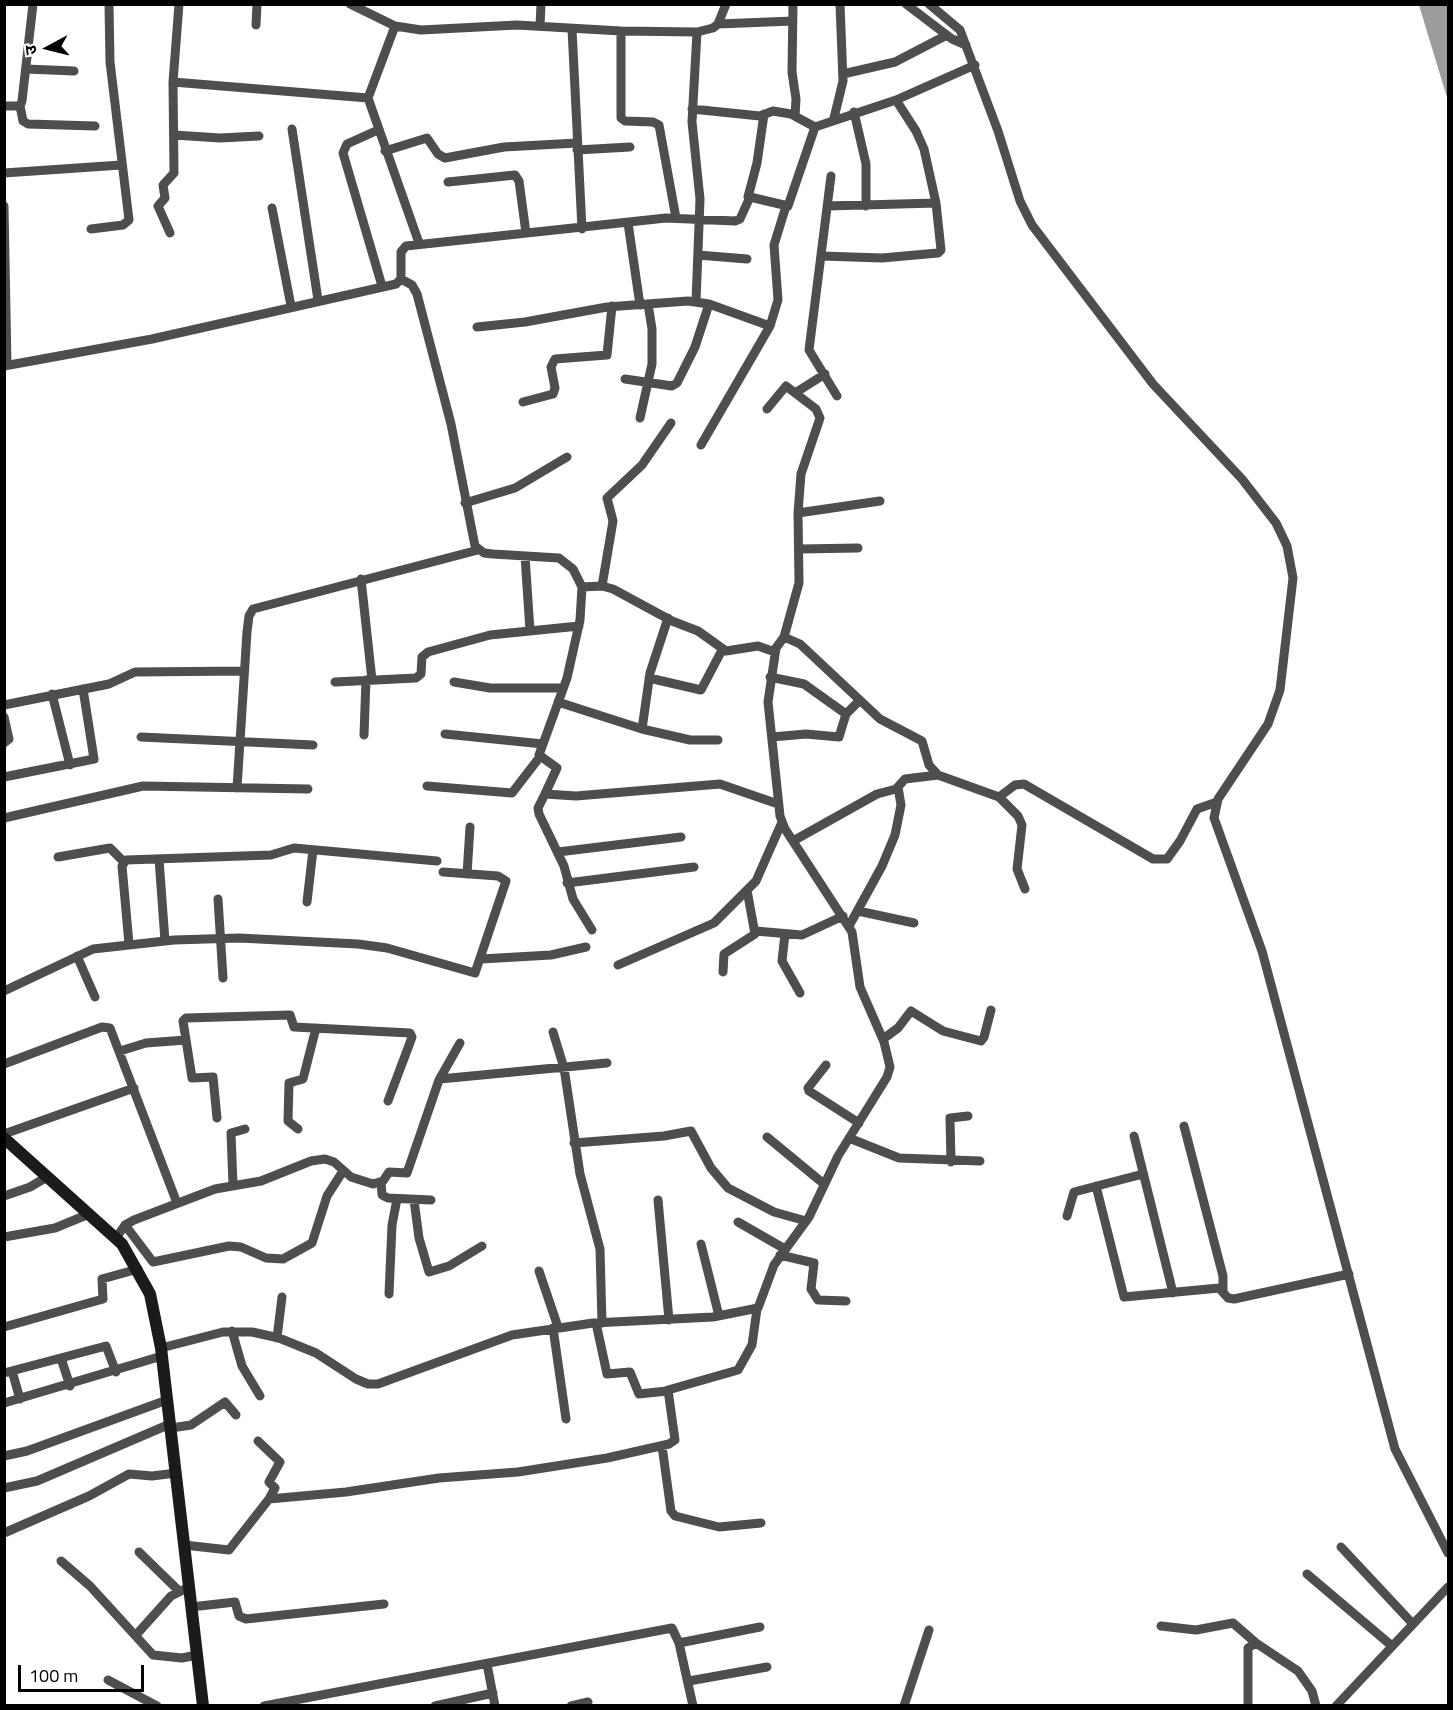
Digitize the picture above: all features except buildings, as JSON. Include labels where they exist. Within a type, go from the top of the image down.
[{"type":"street","points":[[33,4],[20,106],[23,121],[28,124],[95,126]]},
{"type":"street","points":[[91,229],[123,225],[129,220],[110,62],[109,4]]},
{"type":"street","points":[[170,233],[158,206],[165,198],[163,185],[174,173],[173,82],[179,4]]},
{"type":"street","points":[[256,25],[257,4]]},
{"type":"street","points":[[350,4],[395,26],[421,30],[505,25],[697,32],[706,31],[718,24],[793,21]]},
{"type":"street","points":[[540,26],[541,4]]},
{"type":"street","points":[[718,24],[726,4]]},
{"type":"street","points":[[794,4],[795,116]]},
{"type":"street","points":[[834,118],[843,74],[840,4]]},
{"type":"street","points":[[906,4],[946,35],[966,45]]},
{"type":"street","points":[[929,4],[960,30],[975,65],[1020,201],[1032,225],[1153,384],[1242,480],[1276,523],[1287,546],[1293,578],[1286,650],[1275,709],[1217,802],[1215,825],[1262,951],[1395,1449],[1449,1553]]},
{"type":"street","points":[[395,26],[368,98],[419,243]]},
{"type":"street","points":[[572,29],[582,229]]},
{"type":"street","points":[[621,31],[621,118],[625,122],[653,122],[659,125],[676,218]]},
{"type":"street","points":[[696,302],[700,218],[692,109],[697,32]]},
{"type":"street","points":[[843,74],[895,62],[946,35]]},
{"type":"street","points":[[701,445],[770,326],[778,300],[774,245],[815,127],[834,118],[896,100],[975,65]]},
{"type":"street","points":[[26,69],[74,71]]},
{"type":"street","points":[[173,82],[368,98]]},
{"type":"street","points":[[822,256],[882,258],[938,253],[942,248],[936,203],[924,149],[896,100]]},
{"type":"street","points":[[4,106],[20,106]]},
{"type":"street","points":[[692,109],[765,114],[773,111],[795,116],[815,127]]},
{"type":"street","points":[[854,112],[865,158],[866,206]]},
{"type":"street","points":[[4,206],[6,365],[152,339],[396,284],[401,279],[400,252],[406,246],[419,243],[582,229],[676,218],[738,220],[748,197],[757,164],[765,114]]},
{"type":"street","points":[[292,129],[318,300]]},
{"type":"street","points":[[378,130],[347,144],[343,153],[382,286]]},
{"type":"street","points":[[174,135],[220,138],[259,136]]},
{"type":"street","points":[[385,151],[427,138],[438,154],[445,158],[504,147],[630,147]]},
{"type":"street","points":[[4,173],[121,165]]},
{"type":"street","points":[[448,182],[515,175],[519,181],[526,233]]},
{"type":"street","points":[[831,176],[809,350],[837,396]]},
{"type":"street","points":[[748,197],[786,206]]},
{"type":"street","points":[[827,206],[936,203]]},
{"type":"street","points":[[272,208],[291,306]]},
{"type":"street","points":[[628,223],[653,351],[650,383],[639,418]]},
{"type":"street","points":[[698,255],[747,260]]},
{"type":"street","points":[[401,279],[412,285],[417,294],[451,424],[471,539],[478,550]]},
{"type":"street","points":[[477,327],[612,306],[696,302],[709,304],[770,326]]},
{"type":"street","points":[[625,379],[672,386],[677,383],[695,347],[709,304]]},
{"type":"street","points":[[523,402],[553,394],[555,388],[551,363],[555,359],[608,354],[612,306]]},
{"type":"street","points":[[795,393],[825,374]]},
{"type":"street","points":[[553,1032],[564,1068],[574,1143],[587,1204],[600,1249],[599,1323],[607,1374],[630,1372],[641,1395],[667,1391],[738,1371],[752,1345],[757,1309],[768,1278],[782,1252],[806,1221],[849,1138],[890,1071],[890,1062],[883,1039],[860,987],[855,939],[843,916],[782,822],[778,804],[768,702],[770,677],[775,652],[779,641],[784,637],[799,583],[798,513],[804,461],[820,418],[816,409],[785,386],[766,410]]},
{"type":"street","points":[[602,586],[613,521],[607,498],[642,465],[671,423]]},
{"type":"street","points":[[465,503],[515,488],[567,457]]},
{"type":"street","points":[[798,513],[880,501]]},
{"type":"street","points":[[800,549],[858,548]]},
{"type":"street","points":[[237,788],[244,671],[249,616],[253,609],[478,550],[493,555],[560,558],[573,569],[582,587],[579,626],[563,688],[539,758],[512,793],[427,786]]},
{"type":"street","points":[[525,556],[530,631]]},
{"type":"street","points":[[361,579],[369,680],[364,735]]},
{"type":"street","points":[[582,587],[602,586],[698,631],[722,650],[730,652],[759,646],[775,652]]},
{"type":"street","points":[[642,729],[649,678],[668,618]]},
{"type":"street","points":[[334,682],[416,678],[421,674],[422,657],[429,652],[480,637],[579,626]]},
{"type":"street","points":[[784,637],[800,644],[859,701],[889,726],[922,741],[931,769],[938,775],[999,796],[1018,816],[1022,825],[1017,868],[1025,889]]},
{"type":"street","points":[[649,678],[701,690],[722,650]]},
{"type":"street","points":[[4,705],[109,684],[143,671],[244,671]]},
{"type":"street","points":[[770,677],[804,684],[846,714]]},
{"type":"street","points":[[454,682],[490,688],[563,688]]},
{"type":"street","points":[[4,777],[70,765],[92,760],[95,757],[83,688]]},
{"type":"street","points":[[52,694],[70,765]]},
{"type":"street","points":[[772,737],[806,734],[839,736],[846,714],[859,701]]},
{"type":"street","points":[[558,702],[642,729],[690,740],[718,740]]},
{"type":"street","points":[[4,717],[9,739],[4,743]]},
{"type":"street","points":[[445,734],[543,744]]},
{"type":"street","points":[[141,737],[240,740],[314,746]]},
{"type":"street","points":[[539,758],[557,768],[538,808],[539,814],[558,852],[573,899],[592,930]]},
{"type":"street","points":[[793,841],[877,794],[898,787],[908,778],[938,775]]},
{"type":"street","points":[[545,794],[576,796],[720,784],[778,804]]},
{"type":"street","points":[[999,796],[1015,785],[1024,784],[1064,805],[1140,854],[1160,861],[1167,859],[1175,849],[1197,809],[1217,802]]},
{"type":"street","points":[[4,818],[135,787],[308,789]]},
{"type":"street","points":[[849,926],[895,835],[901,805],[898,787]]},
{"type":"street","points":[[618,965],[710,926],[747,890],[764,867],[782,822]]},
{"type":"street","points":[[467,874],[470,827]]},
{"type":"street","points":[[558,852],[681,837]]},
{"type":"street","points":[[58,857],[110,848],[123,861],[129,944]]},
{"type":"street","points":[[123,861],[272,855],[294,848],[436,861]]},
{"type":"street","points":[[307,902],[313,850]]},
{"type":"street","points":[[159,859],[165,940]]},
{"type":"street","points":[[567,883],[694,867]]},
{"type":"street","points":[[4,991],[100,947],[165,940],[222,939],[358,944],[387,948],[473,973],[477,971],[506,880],[498,876],[443,872]]},
{"type":"street","points":[[723,972],[723,954],[753,936],[755,931],[747,890]]},
{"type":"street","points":[[218,899],[223,978]]},
{"type":"street","points":[[858,911],[914,923]]},
{"type":"street","points":[[755,931],[806,935],[843,916]]},
{"type":"street","points":[[785,934],[782,961],[800,993]]},
{"type":"street","points":[[481,959],[551,955],[586,947]]},
{"type":"street","points":[[77,956],[95,997]]},
{"type":"street","points":[[883,1039],[898,1029],[911,1011],[943,1031],[981,1041],[991,1010]]},
{"type":"street","points":[[217,1118],[213,1077],[192,1078],[183,1021],[186,1018],[290,1016],[294,1028],[411,1035],[388,1101]]},
{"type":"street","points":[[4,1064],[106,1027],[112,1032],[120,1051],[177,1203]]},
{"type":"street","points":[[298,1129],[288,1121],[290,1083],[303,1079],[316,1028]]},
{"type":"street","points":[[120,1051],[153,1042],[186,1040]]},
{"type":"street","points":[[120,1232],[177,1203],[233,1185],[256,1183],[318,1159],[334,1162],[343,1171],[361,1182],[373,1184],[381,1182],[389,1172],[409,1172],[440,1079],[460,1043]]},
{"type":"street","points":[[440,1079],[607,1064]]},
{"type":"street","points":[[826,1065],[808,1088],[809,1092],[859,1123]]},
{"type":"street","points":[[134,1088],[7,1134],[47,1177],[89,1214],[120,1232],[153,1262],[235,1246],[266,1258],[283,1259],[312,1243],[327,1196],[343,1171]]},
{"type":"street","points":[[951,1162],[950,1118],[968,1116]]},
{"type":"street","points":[[1184,1125],[1223,1276],[1223,1290],[1228,1299],[1348,1274]]},
{"type":"street","points":[[233,1185],[231,1133],[245,1129]]},
{"type":"street","points":[[574,1143],[664,1136],[691,1131],[711,1168],[728,1188],[774,1212],[806,1221]]},
{"type":"street","points":[[1134,1136],[1173,1293]]},
{"type":"street","points":[[767,1137],[824,1184]]},
{"type":"street","points":[[849,1138],[899,1158],[951,1162],[980,1161]]},
{"type":"street","points":[[1067,1216],[1072,1193],[1143,1174]]},
{"type":"street","points":[[4,1196],[30,1187],[47,1177]]},
{"type":"street","points":[[381,1182],[382,1195],[397,1199],[431,1200]]},
{"type":"street","points":[[1096,1186],[1122,1296],[1128,1298],[1219,1288],[1223,1290]]},
{"type":"street","points":[[389,1294],[392,1225],[397,1199]]},
{"type":"street","points":[[414,1200],[419,1238],[429,1272],[439,1270],[482,1246]]},
{"type":"street","points":[[658,1200],[669,1320]]},
{"type":"street","points":[[4,1237],[55,1228],[89,1214]]},
{"type":"street","points":[[738,1221],[782,1252],[814,1263],[811,1288],[818,1299],[846,1301]]},
{"type":"street","points":[[120,1232],[150,1294],[164,1349],[167,1400],[175,1427],[176,1473],[189,1546],[184,1589]]},
{"type":"street","points":[[701,1244],[719,1316]]},
{"type":"street","points":[[4,1327],[103,1299],[102,1279],[138,1269]]},
{"type":"street","points":[[539,1271],[556,1328],[566,1419]]},
{"type":"street","points":[[277,1338],[282,1297]]},
{"type":"street","points":[[4,1403],[116,1372],[164,1349],[232,1330],[277,1338],[316,1353],[368,1384],[378,1384],[512,1335],[599,1323],[719,1316],[757,1309]]},
{"type":"street","points":[[232,1330],[242,1366],[260,1396]]},
{"type":"street","points":[[20,1399],[8,1372],[106,1346],[116,1372]]},
{"type":"street","points":[[61,1358],[69,1386]]},
{"type":"street","points":[[269,1500],[346,1492],[439,1478],[518,1472],[607,1458],[662,1446],[675,1440],[667,1391]]},
{"type":"street","points":[[4,1456],[167,1400]]},
{"type":"street","points":[[4,1488],[37,1481],[175,1427],[194,1423],[225,1402],[236,1414]]},
{"type":"street","points":[[189,1546],[229,1550],[269,1500],[274,1488],[269,1481],[280,1462],[258,1441]]},
{"type":"street","points":[[662,1446],[671,1511],[675,1516],[719,1527],[761,1523]]},
{"type":"street","points":[[4,1533],[89,1496],[129,1474],[152,1476],[176,1473]]},
{"type":"street","points":[[1341,1547],[1413,1624]]},
{"type":"street","points":[[139,1552],[184,1589],[197,1607],[197,1655],[203,1706]]},
{"type":"street","points":[[61,1561],[90,1586],[155,1656],[184,1658],[197,1655]]},
{"type":"street","points":[[1307,1574],[1392,1646]]},
{"type":"street","points":[[1341,1704],[1392,1646],[1449,1587]]},
{"type":"street","points":[[136,1635],[171,1596],[184,1589]]},
{"type":"street","points":[[197,1607],[235,1602],[239,1616],[246,1619],[384,1604]]},
{"type":"street","points":[[1161,1626],[1196,1630],[1233,1623],[1256,1643],[1298,1671],[1308,1683],[1316,1706]]},
{"type":"street","points":[[679,1643],[760,1627]]},
{"type":"street","points":[[264,1706],[669,1628],[674,1630],[679,1643],[693,1706]]},
{"type":"street","points":[[904,1706],[929,1630]]},
{"type":"street","points":[[1248,1706],[1248,1648],[1256,1643]]},
{"type":"street","points":[[487,1664],[495,1706]]},
{"type":"street","points":[[689,1681],[767,1667]]},
{"type":"street","points":[[108,1680],[157,1706]]},
{"type":"street","points":[[435,1706],[453,1704],[493,1693]]},
{"type":"street","points":[[571,1706],[588,1702]]},
{"type":"shaded area","points":[[1419,5],[1448,5],[1448,101]]}]
